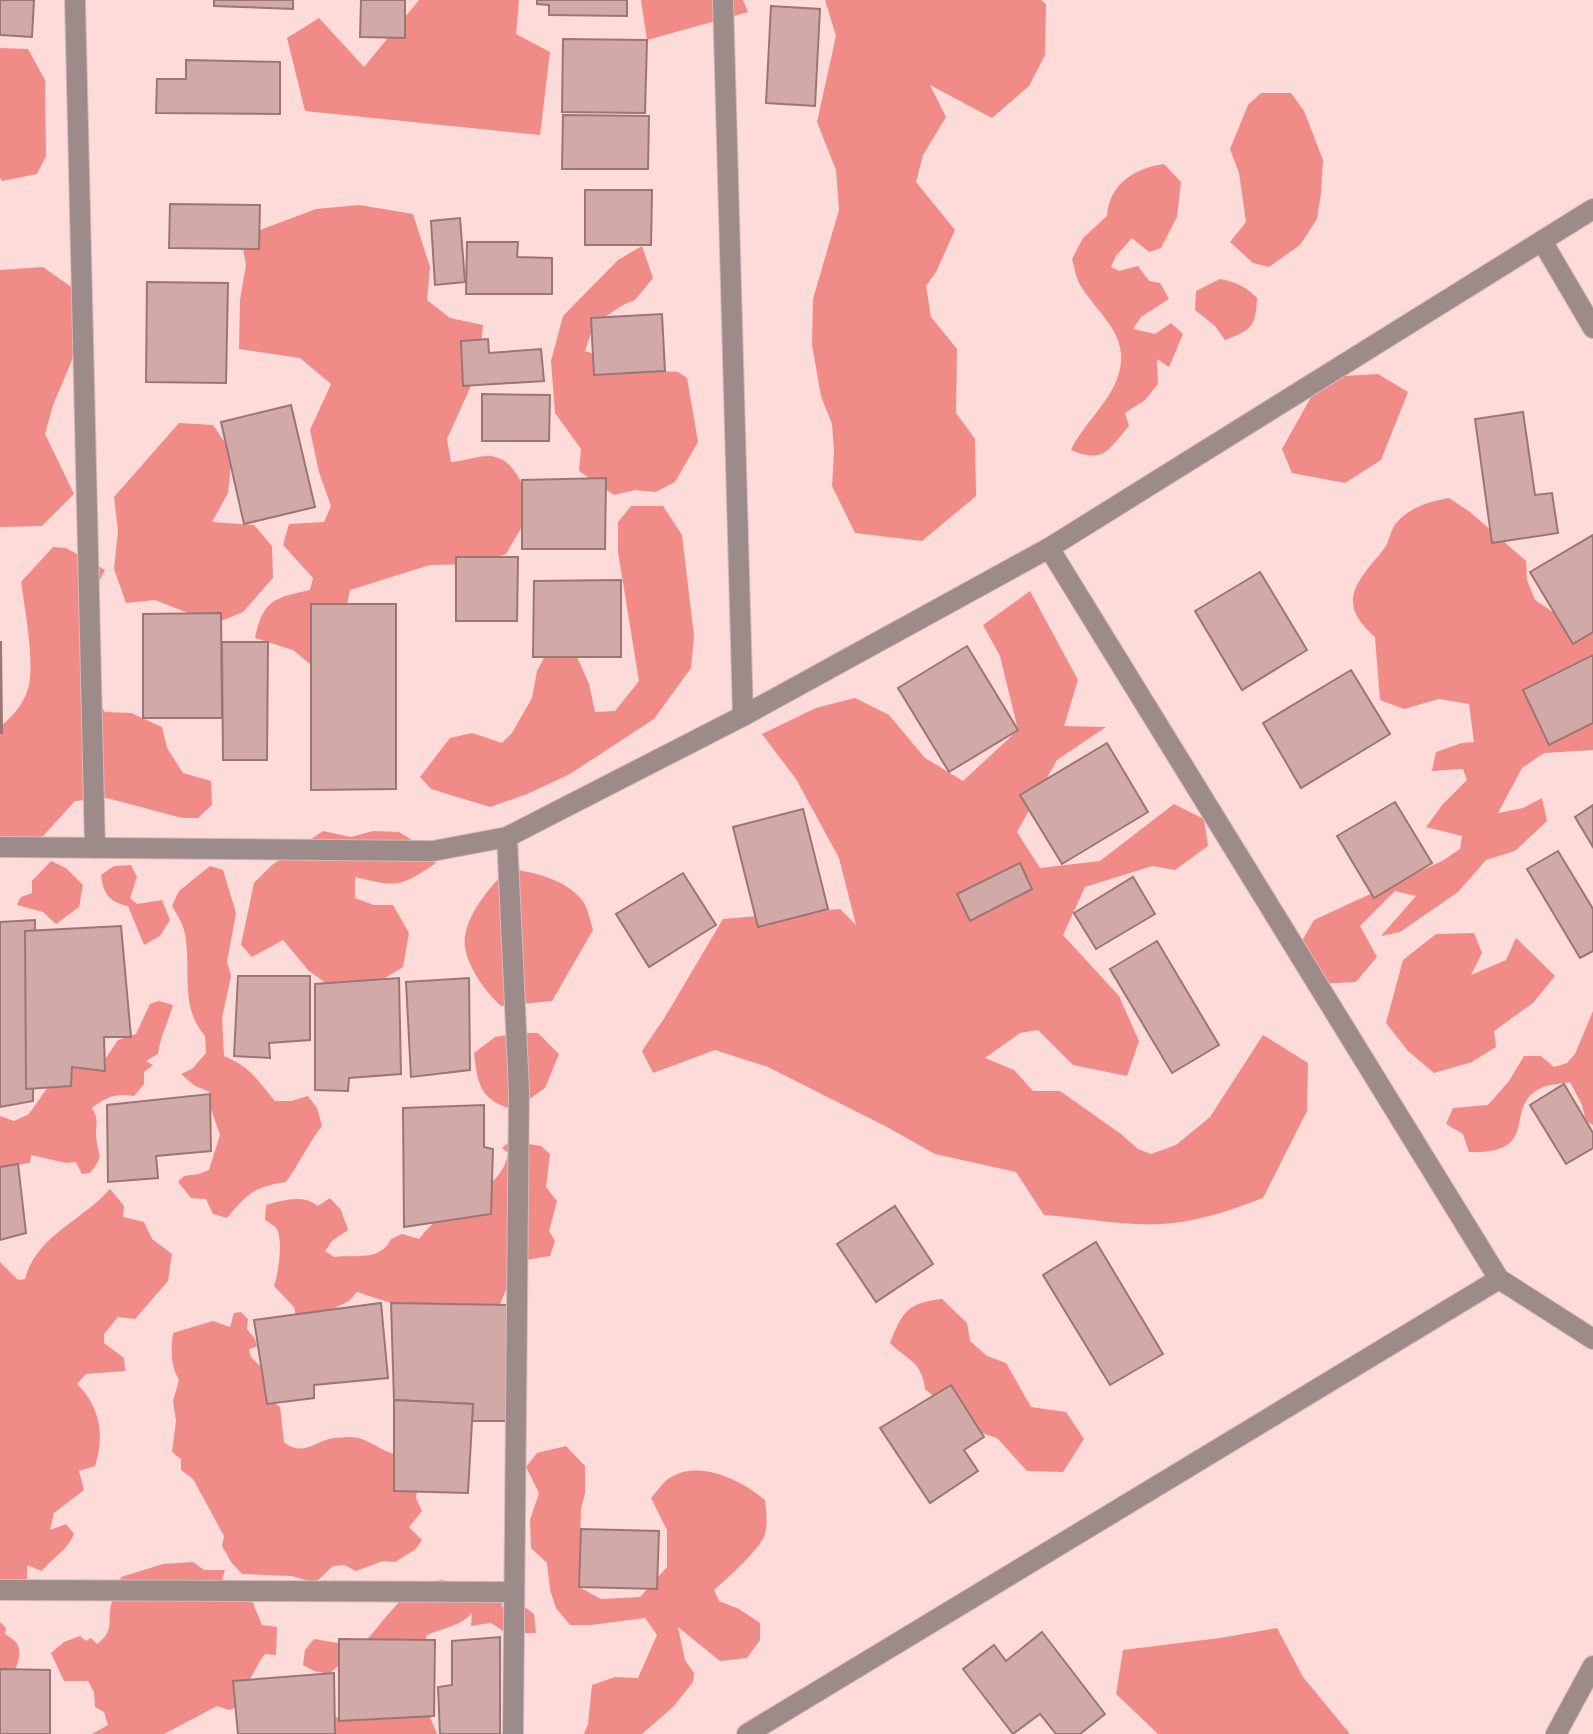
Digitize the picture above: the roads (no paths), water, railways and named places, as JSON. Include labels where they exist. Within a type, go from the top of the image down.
[{"type":"street","points":[[75,0],[95,848]]},
{"type":"street","points":[[723,0],[743,716]]},
{"type":"street","points":[[0,847],[433,851],[507,837],[743,716],[1049,548],[1593,209]]},
{"type":"street","points":[[1542,241],[1593,328]]},
{"type":"street","points":[[1049,548],[1499,1279],[1593,1339]]},
{"type":"street","points":[[507,837],[519,1091],[513,1734]]},
{"type":"street","points":[[747,1734],[1499,1279]]},
{"type":"street","points":[[0,1590],[512,1592]]},
{"type":"street","points":[[1556,1734],[1593,1666]]}]
